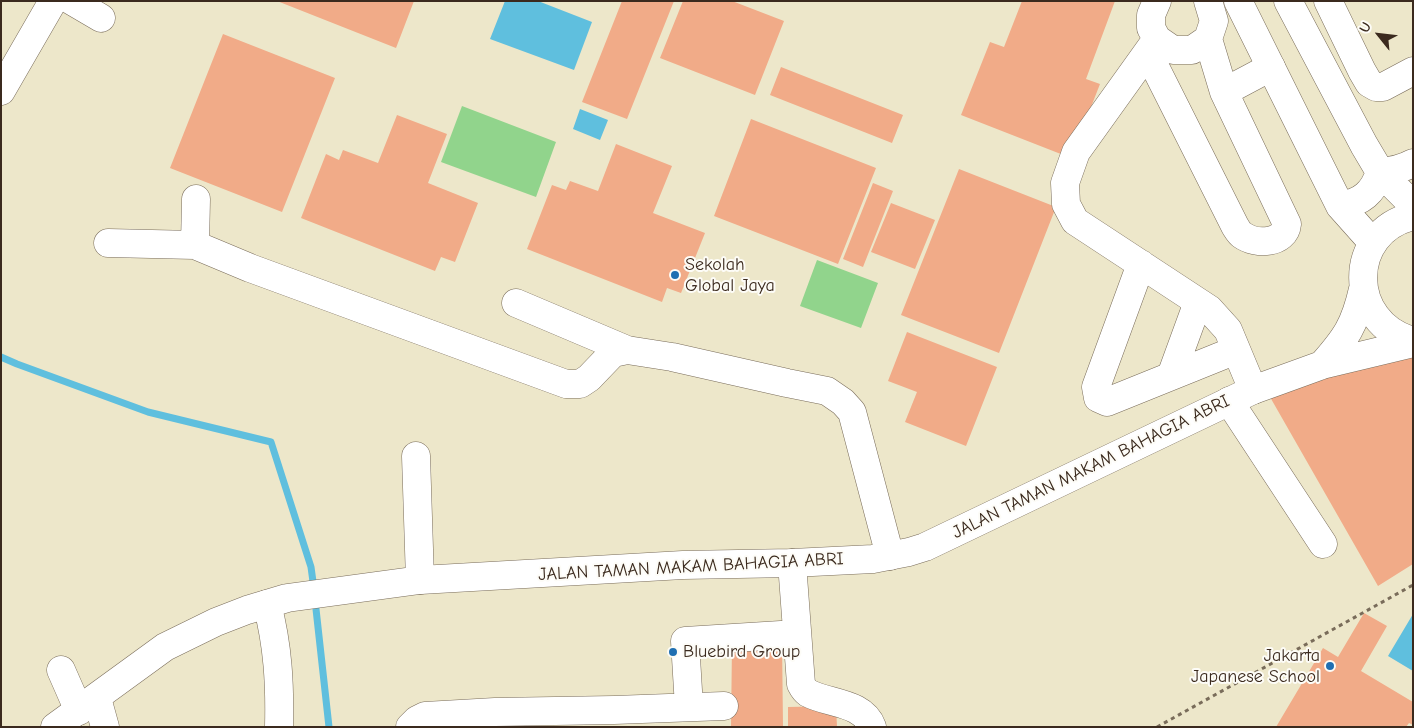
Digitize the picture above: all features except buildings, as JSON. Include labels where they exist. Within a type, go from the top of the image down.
[{"type":"main road","points":[[2,88],[53,1]]},
{"type":"main road","points":[[72,1],[101,18]]},
{"type":"main road","points":[[1156,1],[1151,15],[1152,46],[1238,230],[1241,234],[1259,242],[1280,237],[1287,229],[1287,224],[1224,92],[1208,39],[1214,20],[1208,1]]},
{"type":"main road","points":[[1238,1],[1340,206],[1373,243]]},
{"type":"main road","points":[[1288,1],[1380,172],[1413,205]]},
{"type":"main road","points":[[1328,1],[1362,71],[1370,83],[1376,87],[1383,87],[1413,71]]},
{"type":"main road","points":[[1152,46],[1173,50],[1192,50],[1208,39]]},
{"type":"main road","points":[[1152,46],[1076,152],[1065,183],[1066,204],[1075,221],[1209,309],[1228,330],[1236,350],[1241,396],[1323,544]]},
{"type":"main road","points":[[1224,92],[1271,67]]},
{"type":"main road","points":[[1380,172],[1393,172],[1413,163]]},
{"type":"main road","points":[[1340,206],[1356,202],[1370,192],[1380,172]]},
{"type":"main road","points":[[195,245],[196,199]]},
{"type":"main road","points":[[1413,216],[1403,218],[1386,228],[1373,243],[1366,258],[1363,273],[1364,289],[1368,304],[1377,319],[1390,331],[1413,342]]},
{"type":"main road","points":[[108,243],[195,245],[250,268],[566,384],[580,384],[589,378],[613,353],[627,350]]},
{"type":"main road","points":[[1141,264],[1096,387],[1098,398],[1107,402],[1236,350]]},
{"type":"main road","name":"JALAN TAMAN MAKAM BAHAGIA ABRI","points":[[1322,365],[1340,345],[1351,328],[1364,289]]},
{"type":"main road","points":[[1171,376],[1198,302]]},
{"type":"main road","points":[[516,303],[627,350],[672,357],[827,391],[843,402],[852,412],[890,556]]},
{"type":"main road","name":"JALAN TAMAN MAKAM BAHAGIA ABRI","points":[[73,716],[150,657],[172,643],[216,622],[277,601],[420,580],[683,566],[873,559],[925,547],[1241,396],[1322,365],[1413,342]]},
{"type":"main road","points":[[416,456],[420,580]]},
{"type":"main road","points":[[792,563],[801,684],[806,692],[865,714],[872,727]]},
{"type":"main road","points":[[277,601],[274,628],[280,684],[279,727]]},
{"type":"main road","points":[[689,707],[685,641],[797,634]]},
{"type":"main road","points":[[61,670],[73,716],[105,727]]},
{"type":"main road","points":[[410,727],[417,720],[425,716],[495,719],[614,718],[689,707],[724,706]]},
{"type":"path","points":[[1157,727],[1413,585]]},
{"type":"green space","points":[[462,106],[556,142],[536,197],[441,162]]},
{"type":"green space","points":[[817,260],[878,283],[861,328],[800,306]]},
{"type":"water","points":[[505,1],[538,1],[592,22],[574,70],[490,39]]},
{"type":"water","points":[[580,109],[608,120],[600,140],[573,129]]},
{"type":"water","points":[[1413,614],[1413,671],[1388,656]]},
{"type":"waterway","points":[[1,357],[148,412],[271,442],[311,567],[314,589]]},
{"type":"waterway","points":[[315,600],[329,727]]},
{"type":"place","name":"Sekolah Global Jaya","points":[[675,275]]},
{"type":"place","name":"Bluebird Group","points":[[673,652]]},
{"type":"place","name":"Jakarta Japanese School","points":[[1330,666]]}]
